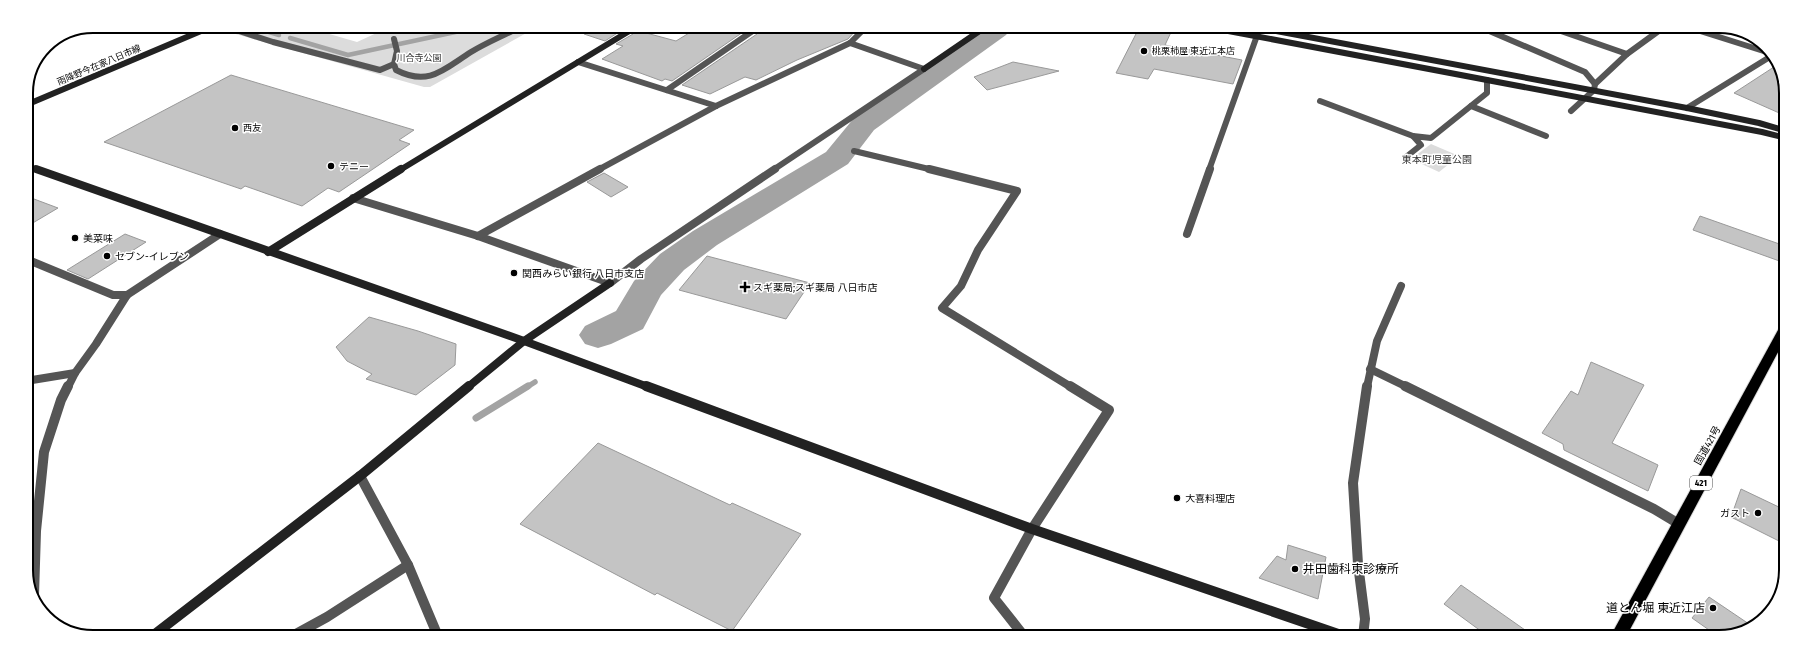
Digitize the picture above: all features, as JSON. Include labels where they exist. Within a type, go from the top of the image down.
[{"type":"highway","name":"国道421号","points":[[1622,630],[1779,339]]},
{"type":"street","name":"雨降野今在家八日市線","points":[[33,102],[196,33]]},
{"type":"street","points":[[245,33],[273,42],[380,70],[394,64]]},
{"type":"street","points":[[394,39],[397,51],[394,64],[396,70],[404,76],[426,78],[439,73],[481,46],[508,33]]},
{"type":"street","points":[[268,252],[626,33]]},
{"type":"street","points":[[667,90],[750,33]]},
{"type":"street","points":[[478,236],[716,106],[850,43],[860,33]]},
{"type":"street","points":[[160,630],[360,476],[524,341],[610,283],[642,259],[977,33]]},
{"type":"street","points":[[1187,234],[1257,33],[1487,80],[1779,136]]},
{"type":"street","points":[[1289,33],[1594,87],[1759,123],[1779,129]]},
{"type":"street","points":[[1494,33],[1585,72],[1594,87]]},
{"type":"street","points":[[1567,33],[1627,54]]},
{"type":"street","points":[[1571,111],[1627,54],[1656,33]]},
{"type":"street","points":[[1706,33],[1764,52]]},
{"type":"street","points":[[850,43],[924,69]]},
{"type":"street","points":[[1687,108],[1768,58]]},
{"type":"street","points":[[578,62],[716,106]]},
{"type":"street","points":[[1320,101],[1413,136],[1431,138],[1487,93],[1487,80]]},
{"type":"street","points":[[1471,106],[1546,136]]},
{"type":"street","points":[[1406,157],[1421,145],[1413,136]]},
{"type":"street","points":[[854,151],[1017,191],[978,250],[962,286],[942,308],[1109,410],[1032,529],[994,598],[1019,630]]},
{"type":"street","points":[[33,169],[524,341],[1032,529],[1327,630]]},
{"type":"street","points":[[354,198],[478,236],[610,283]]},
{"type":"street","points":[[34,583],[36,531],[44,452],[61,400],[75,372],[96,344],[127,295],[220,234]]},
{"type":"street","points":[[33,263],[113,295],[127,295]]},
{"type":"street","points":[[1364,630],[1365,619],[1358,564],[1353,483],[1370,369],[1377,341],[1401,286]]},
{"type":"street","points":[[1370,369],[1646,506],[1678,524]]},
{"type":"street","points":[[33,380],[75,372]]},
{"type":"street","points":[[360,476],[408,565],[435,630]]},
{"type":"street","points":[[303,630],[327,617],[408,565]]},
{"type":"green space","name":"川合寺公園","points":[[232,33],[326,33],[357,42],[377,33],[526,33],[430,87],[424,87]]},
{"type":"green space","name":"東本町児童公園","points":[[1431,144],[1459,156],[1439,172],[1411,159]]},
{"type":"building","points":[[584,33],[617,33],[605,41]]},
{"type":"building","points":[[646,33],[676,41],[689,33],[742,33],[672,81],[665,79],[662,81],[602,59],[623,46],[616,44],[633,34]]},
{"type":"building","points":[[853,33],[848,39],[797,60],[756,80],[745,77],[710,94],[682,85],[757,34]]},
{"type":"building","points":[[1136,33],[1171,33],[1165,45],[1242,60],[1233,84],[1154,69],[1148,79],[1116,73]]},
{"type":"building","points":[[1013,62],[1059,71],[987,90],[974,77]]},
{"type":"building","points":[[1773,68],[1778,81],[1779,113],[1734,93]]},
{"type":"building","name":"西友","points":[[231,75],[414,130],[399,140],[410,144],[339,192],[328,188],[302,206],[245,186],[241,189],[104,142]]},
{"type":"building","points":[[604,173],[628,187],[611,197],[587,182]]},
{"type":"building","points":[[33,199],[58,208],[33,223]]},
{"type":"building","points":[[1700,216],[1779,244],[1779,261],[1693,230]]},
{"type":"building","name":"セブン-イレブン","points":[[125,234],[146,242],[88,279],[67,270]]},
{"type":"building","name":"スギ薬局;スギ薬局 八日市店","points":[[707,256],[810,283],[786,319],[679,290]]},
{"type":"building","points":[[369,317],[456,344],[455,365],[416,395],[366,379],[372,374],[347,361],[336,347]]},
{"type":"building","points":[[1591,362],[1644,385],[1612,443],[1658,465],[1648,491],[1564,450],[1563,444],[1542,433],[1571,391],[1578,395]]},
{"type":"building","points":[[598,443],[730,505],[732,503],[801,534],[733,630],[730,630],[657,593],[655,595],[520,524]]},
{"type":"building","name":"ガスト","points":[[1741,489],[1779,507],[1779,541],[1731,517]]},
{"type":"building","name":"井田歯科東診療所","points":[[1288,545],[1326,557],[1318,599],[1259,578],[1277,556],[1286,560]]},
{"type":"building","points":[[1461,585],[1525,630],[1479,630],[1444,604]]},
{"type":"building","name":"道とん堀 東近江店","points":[[1709,597],[1748,623],[1731,629],[1709,630],[1692,618]]},
{"type":"waterway","points":[[272,33],[279,35]]},
{"type":"waterway","points":[[290,38],[348,55],[451,33]]},
{"type":"waterway","points":[[598,335],[630,320],[646,289],[672,262],[705,238],[837,158],[864,124],[993,33]]},
{"type":"waterway","points":[[527,387],[535,382]]},
{"type":"waterway","points":[[476,418],[528,386]]},
{"type":"place","name":"桃栗柿屋 東近江本店","points":[[1144,51]]},
{"type":"place","name":"西友","points":[[235,128]]},
{"type":"place","name":"テニー","points":[[331,166]]},
{"type":"place","name":"美菜味","points":[[75,238]]},
{"type":"place","name":"セブン-イレブン","points":[[107,256]]},
{"type":"place","name":"関西みらい銀行 八日市支店","points":[[514,273]]},
{"type":"place","name":"スギ薬局;スギ薬局 八日市店","points":[[745,287]]},
{"type":"place","name":"大喜料理店","points":[[1177,498]]},
{"type":"place","name":"ガスト","points":[[1758,513]]},
{"type":"place","name":"井田歯科東診療所","points":[[1295,569]]},
{"type":"place","name":"道とん堀 東近江店","points":[[1713,608]]}]
